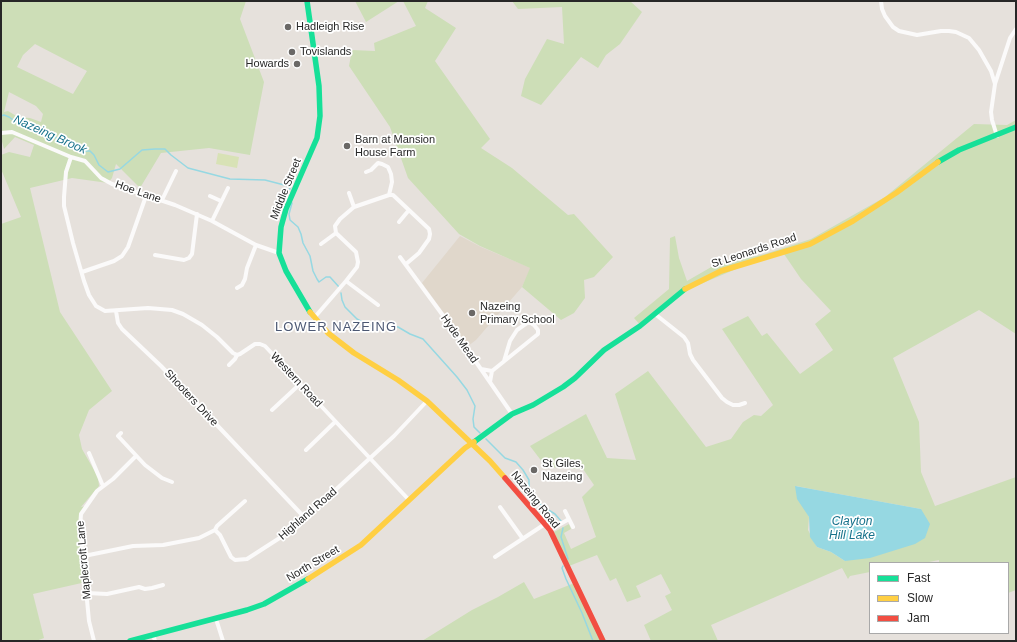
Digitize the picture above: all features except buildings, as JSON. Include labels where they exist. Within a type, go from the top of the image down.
[{"type":"street","name":"Middle Street","points":[[307,1],[320,86],[320,116],[317,138],[286,209],[281,228],[279,253],[295,289],[314,318],[328,333],[340,344],[427,401],[472,444]]},
{"type":"street","points":[[881,1],[885,16],[893,27],[899,32],[917,35],[941,31],[956,32],[969,38],[979,50],[991,71],[995,84]]},
{"type":"street","points":[[997,136],[991,112],[995,84],[1010,38],[1016,30]]},
{"type":"street","points":[[991,71],[999,71]]},
{"type":"street","name":"St Leonards Road","points":[[472,444],[512,414],[533,404],[575,378],[604,350],[655,314],[684,290],[721,271],[810,244],[853,221],[896,193],[934,164],[959,150],[997,136],[1016,127]]},
{"type":"street","name":"Hoe Lane","points":[[1,134],[12,132],[71,156],[85,160],[101,178],[112,184],[162,200],[197,214],[256,244],[279,253]]},
{"type":"street","points":[[71,156],[66,172],[64,205],[84,281],[89,295],[96,306],[105,311],[116,311],[131,308],[160,308],[183,314],[202,325],[237,355],[229,366]]},
{"type":"street","points":[[366,172],[371,170],[378,163],[388,167],[392,182],[389,195]]},
{"type":"street","points":[[162,200],[176,171]]},
{"type":"street","points":[[212,221],[228,188]]},
{"type":"street","points":[[349,193],[354,207]]},
{"type":"street","points":[[314,318],[356,267],[358,257],[352,247],[336,233],[334,226],[354,207],[393,195],[398,198],[429,229],[429,239],[418,253],[406,264]]},
{"type":"street","points":[[82,272],[114,261],[122,256],[128,247],[146,196]]},
{"type":"street","points":[[210,196],[221,201]]},
{"type":"street","points":[[398,222],[409,210]]},
{"type":"street","points":[[155,255],[184,260],[189,258],[192,254],[197,214]]},
{"type":"street","points":[[321,244],[336,233]]},
{"type":"street","points":[[237,288],[242,285],[245,279],[247,268],[256,244]]},
{"type":"street","name":"Hyde Mead","points":[[400,257],[512,414]]},
{"type":"street","points":[[346,281],[378,305]]},
{"type":"street","name":"Shooters Drive","points":[[116,311],[118,323],[122,329],[161,366],[305,518]]},
{"type":"street","points":[[655,314],[684,337],[688,343],[693,360],[722,398],[733,405],[745,403]]},
{"type":"street","points":[[490,382],[492,371],[538,334],[538,330],[534,325],[528,323],[517,330],[510,341],[504,361]]},
{"type":"street","name":"Western Road","points":[[237,355],[255,344],[264,346],[410,500]]},
{"type":"street","points":[[481,369],[492,371]]},
{"type":"street","points":[[272,410],[300,384]]},
{"type":"street","name":"Highland Road","points":[[214,530],[220,535],[231,557],[235,560],[247,559],[281,538],[305,518],[394,436],[427,401]]},
{"type":"street","points":[[306,450],[336,422]]},
{"type":"street","points":[[118,436],[145,465],[162,478],[172,482]]},
{"type":"street","name":"North Street","points":[[130,641],[216,619],[264,604],[328,567],[361,545],[465,448],[472,444]]},
{"type":"street","name":"Nazeing Road","points":[[472,444],[510,483],[550,530],[603,641]]},
{"type":"street","points":[[89,453],[103,486]]},
{"type":"street","name":"Maplecroft Lane","points":[[94,641],[90,621],[80,527],[81,514],[91,498],[136,456]]},
{"type":"street","points":[[84,556],[132,546],[163,545],[199,538],[214,530],[245,501]]},
{"type":"street","points":[[500,507],[523,539]]},
{"type":"street","points":[[565,511],[573,526]]},
{"type":"street","points":[[550,530],[569,519]]},
{"type":"street","points":[[495,557],[545,524]]},
{"type":"street","points":[[87,593],[107,594],[139,587],[145,589],[163,585]]},
{"type":"street","points":[[216,619],[223,641]]},
{"type":"street","points":[[153,634],[155,641]]},
{"type":"shaded area","name":"Nazeing Primary School","points":[[460,236],[481,247],[531,268],[522,287],[476,340],[468,346],[422,283]]},
{"type":"green space","points":[[1,1],[246,1],[240,19],[264,82],[250,155],[209,148],[161,153],[140,188],[116,164],[112,178],[108,183],[72,178],[30,188],[60,312],[112,391],[89,410],[79,435],[82,449],[98,477],[99,486],[81,507],[86,506],[83,510],[80,527],[86,582],[33,594],[44,638],[36,641],[1,641],[1,224],[21,217],[1,169],[1,155],[9,152],[30,157],[34,145],[15,137],[4,149],[1,138]],"holes":[[[35,44],[87,71],[73,94],[17,67],[23,55]],[[9,92],[36,106],[43,114],[41,122],[30,118],[18,117],[8,111],[4,112]]]},
{"type":"green space","points":[[355,1],[399,1],[366,22]]},
{"type":"green space","points":[[403,1],[428,1],[425,8],[456,28],[435,61],[490,139],[481,148],[512,168],[568,215],[574,214],[613,257],[594,277],[584,280],[585,298],[574,313],[561,320],[522,287],[530,268],[480,246],[459,234],[408,178],[390,127],[349,66],[352,50],[375,51],[374,43],[416,26]]},
{"type":"green space","points":[[512,1],[630,1],[642,12],[620,44],[606,55],[598,68],[581,57],[541,105],[521,96],[525,79],[547,39],[564,44],[562,7],[518,9]]},
{"type":"green space","points":[[1016,120],[1016,334],[979,310],[893,358],[919,422],[921,472],[935,506],[1016,477],[1016,590],[1009,593],[1009,562],[939,562],[939,560],[929,562],[869,562],[869,572],[850,576],[848,579],[842,568],[711,625],[718,641],[651,641],[644,625],[672,610],[665,596],[671,593],[661,574],[636,586],[641,597],[627,602],[616,578],[610,581],[597,555],[569,566],[554,532],[569,524],[571,529],[564,533],[571,549],[596,537],[582,497],[594,485],[583,469],[546,467],[530,446],[586,414],[607,458],[636,460],[615,394],[648,371],[706,447],[731,439],[743,422],[754,415],[761,416],[773,405],[722,329],[748,316],[762,336],[767,333],[800,374],[833,350],[815,324],[831,311],[801,279],[784,254],[762,258],[689,289],[642,327],[634,318],[669,289],[670,238],[675,236],[679,258],[687,281],[713,266],[765,254],[811,239],[885,197],[974,124],[1007,125]],"holes":[[[796,486],[921,509],[845,561],[831,552],[817,547],[808,530],[809,517]]]},
{"type":"green space","points":[[218,153],[239,157],[237,168],[216,164]]},
{"type":"green space","points":[[524,582],[534,599],[577,582],[606,641],[422,641],[472,610]]},
{"type":"water","name":"Clayton Hill Lake","points":[[795,486],[921,509],[930,524],[925,538],[915,544],[870,558],[845,561],[831,552],[817,547],[810,537],[809,517],[797,499]]},
{"type":"waterway","name":"Nazeing Brook","points":[[1,116],[4,115],[9,117],[23,126],[42,129],[80,151],[90,151],[94,155],[99,165],[108,172],[120,169],[142,150],[165,149],[188,168],[230,179],[265,180],[288,186],[290,189]]},
{"type":"waterway","name":"Nazeing Brook","points":[[292,203],[289,214],[290,220],[298,227],[303,243],[310,256],[313,271],[317,279],[319,282],[326,277],[330,277],[339,287]]},
{"type":"waterway","name":"Nazeing Brook","points":[[341,293],[345,307],[357,319],[376,328],[388,325],[398,327],[423,339],[467,390],[475,406],[473,419],[474,427],[480,433]]},
{"type":"waterway","name":"Nazeing Brook","points":[[486,439],[505,458],[516,462],[529,480],[529,490],[542,506],[555,514],[561,521]]},
{"type":"waterway","name":"Nazeing Brook","points":[[563,528],[561,537],[568,559]]},
{"type":"waterway","name":"Nazeing Brook","points":[[563,566],[562,568],[566,579],[593,641]]},
{"type":"traffic: fast","points":[[307,1],[319,86],[320,116],[317,138],[286,209],[281,227],[279,253],[286,271],[310,312]]},
{"type":"traffic: fast","points":[[938,162],[959,150],[1016,127]]},
{"type":"traffic: fast","points":[[474,442],[512,414],[533,405],[563,387],[575,378],[604,350],[640,326],[685,289]]},
{"type":"traffic: fast","points":[[130,641],[247,610],[264,604],[308,579]]},
{"type":"traffic: slow","points":[[685,289],[721,271],[810,244],[853,221],[896,193],[938,162]]},
{"type":"traffic: slow","points":[[310,312],[328,333],[354,353],[398,380],[427,401],[490,461],[505,478]]},
{"type":"traffic: slow","points":[[308,579],[361,545],[465,448],[474,442]]},
{"type":"traffic: jam","points":[[505,478],[550,530],[603,641]]},
{"type":"place","name":"Hadleigh Rise","points":[[288,27]]},
{"type":"place","name":"Tovislands","points":[[292,52]]},
{"type":"place","name":"Howards","points":[[297,64]]},
{"type":"place","name":"Barn at Mansion House Farm","points":[[347,146]]},
{"type":"place","name":"Nazeing Primary School","points":[[472,313]]},
{"type":"place","name":"St Giles, Nazeing","points":[[534,470]]},
{"type":"district","name":"LOWER NAZEING","points":[[336,327]]}]
